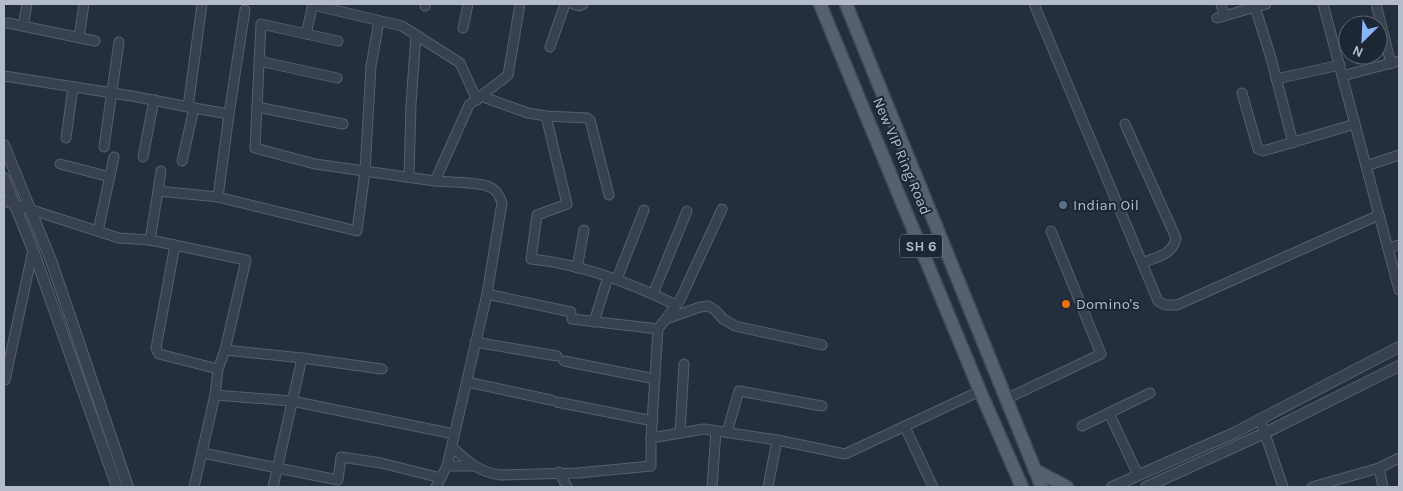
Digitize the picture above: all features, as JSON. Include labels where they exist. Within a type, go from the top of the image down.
[{"type":"main road","name":"New VIP Ring Road","points":[[820,4],[980,391],[1022,487]]},
{"type":"main road","name":"New VIP Ring Road","points":[[846,4],[1042,487]]},
{"type":"main road","points":[[901,197],[921,188]]},
{"type":"main road","points":[[959,337],[978,328]]},
{"type":"main road","points":[[1035,470],[1068,487]]},
{"type":"street","points":[[23,26],[28,4]]},
{"type":"street","points":[[78,38],[84,4]]},
{"type":"street","points":[[182,161],[191,108],[202,4]]},
{"type":"street","points":[[306,34],[313,4],[402,26],[460,63],[480,98],[517,110],[546,116],[579,116],[587,118],[590,120],[609,195]]},
{"type":"street","points":[[463,28],[468,4]]},
{"type":"street","points":[[435,181],[470,105],[508,75],[520,4]]},
{"type":"street","points":[[550,47],[565,4]]},
{"type":"street","points":[[573,4],[579,6],[583,4]]},
{"type":"street","points":[[1034,4],[1158,301],[1165,305],[1177,306],[1379,215]]},
{"type":"street","points":[[1221,4],[1221,17],[1255,5],[1266,4]]},
{"type":"street","points":[[1323,4],[1338,58]]},
{"type":"street","points":[[1342,76],[1395,63],[1376,4]]},
{"type":"street","points":[[1255,5],[1293,143]]},
{"type":"street","points":[[218,197],[245,10]]},
{"type":"street","points":[[158,191],[218,197],[357,231],[365,171],[371,66],[379,20]]},
{"type":"street","points":[[4,24],[96,41]]},
{"type":"street","points":[[338,41],[261,24],[255,148],[315,164],[435,181],[487,185],[495,190],[502,203],[487,294],[452,447],[447,466],[436,487]]},
{"type":"street","points":[[409,177],[411,104],[416,35]]},
{"type":"street","points":[[104,147],[119,42]]},
{"type":"street","points":[[259,60],[338,78]]},
{"type":"street","points":[[1276,78],[1340,65],[1399,290]]},
{"type":"street","points":[[4,76],[229,114]]},
{"type":"street","points":[[66,138],[73,87]]},
{"type":"street","points":[[1242,93],[1258,149],[1268,150],[1355,124]]},
{"type":"street","points":[[143,157],[154,100]]},
{"type":"street","points":[[257,108],[343,124]]},
{"type":"street","points":[[546,116],[567,204],[537,215],[531,259],[554,261],[613,278],[631,284],[676,305]]},
{"type":"street","points":[[1125,124],[1176,238],[1175,245],[1171,251],[1142,263]]},
{"type":"street","points":[[4,145],[52,263],[128,487]]},
{"type":"street","points":[[1366,166],[1399,155]]},
{"type":"street","points":[[98,231],[114,157]]},
{"type":"street","points":[[60,164],[110,177]]},
{"type":"street","points":[[150,240],[161,171]]},
{"type":"street","points":[[4,178],[33,250],[117,487]]},
{"type":"street","points":[[4,201],[119,238],[150,240],[246,260],[225,350],[218,368],[194,487]]},
{"type":"street","points":[[452,447],[473,466],[491,474],[501,475],[574,473],[651,466],[658,329],[676,305],[722,209]]},
{"type":"street","points":[[594,322],[644,210]]},
{"type":"street","points":[[653,294],[687,211]]},
{"type":"street","points":[[577,268],[584,230]]},
{"type":"street","points":[[1006,399],[1102,354],[1051,231]]},
{"type":"street","points":[[175,245],[156,348],[159,354],[218,368]]},
{"type":"street","points":[[1388,248],[1399,245]]},
{"type":"street","points":[[5,380],[33,250]]},
{"type":"street","points":[[487,294],[594,322],[658,329]]},
{"type":"street","points":[[666,320],[700,307],[708,306],[715,310],[723,319],[735,326],[822,346]]},
{"type":"street","points":[[475,342],[655,379]]},
{"type":"street","points":[[1112,487],[1234,433],[1399,347]]},
{"type":"street","points":[[225,350],[382,369]]},
{"type":"street","points":[[273,487],[302,358]]},
{"type":"street","points":[[680,433],[684,364]]},
{"type":"street","points":[[1146,487],[1265,433],[1399,366]]},
{"type":"street","points":[[467,382],[652,421]]},
{"type":"street","points":[[727,432],[739,391],[822,406]]},
{"type":"street","points":[[651,438],[704,429],[778,440],[845,454],[980,391]]},
{"type":"street","points":[[1082,426],[1150,393]]},
{"type":"street","points":[[214,395],[292,401],[454,434]]},
{"type":"street","points":[[1109,413],[1138,476]]},
{"type":"street","points":[[1260,419],[1283,487]]},
{"type":"street","points":[[905,427],[933,487]]},
{"type":"street","points":[[712,487],[716,431]]},
{"type":"street","points":[[768,487],[778,440]]},
{"type":"street","points":[[202,453],[338,480],[341,457],[381,462],[441,478]]},
{"type":"street","points":[[1312,487],[1379,468],[1399,458]]},
{"type":"street","points":[[447,466],[473,466]]},
{"type":"street","points":[[1379,468],[1383,487]]},
{"type":"street","points":[[559,472],[567,487]]},
{"type":"street","points":[[571,487],[574,473]]},
{"type":"place","name":"Indian Oil","points":[[1063,205]]},
{"type":"place","name":"Domino's","points":[[1066,304]]}]
